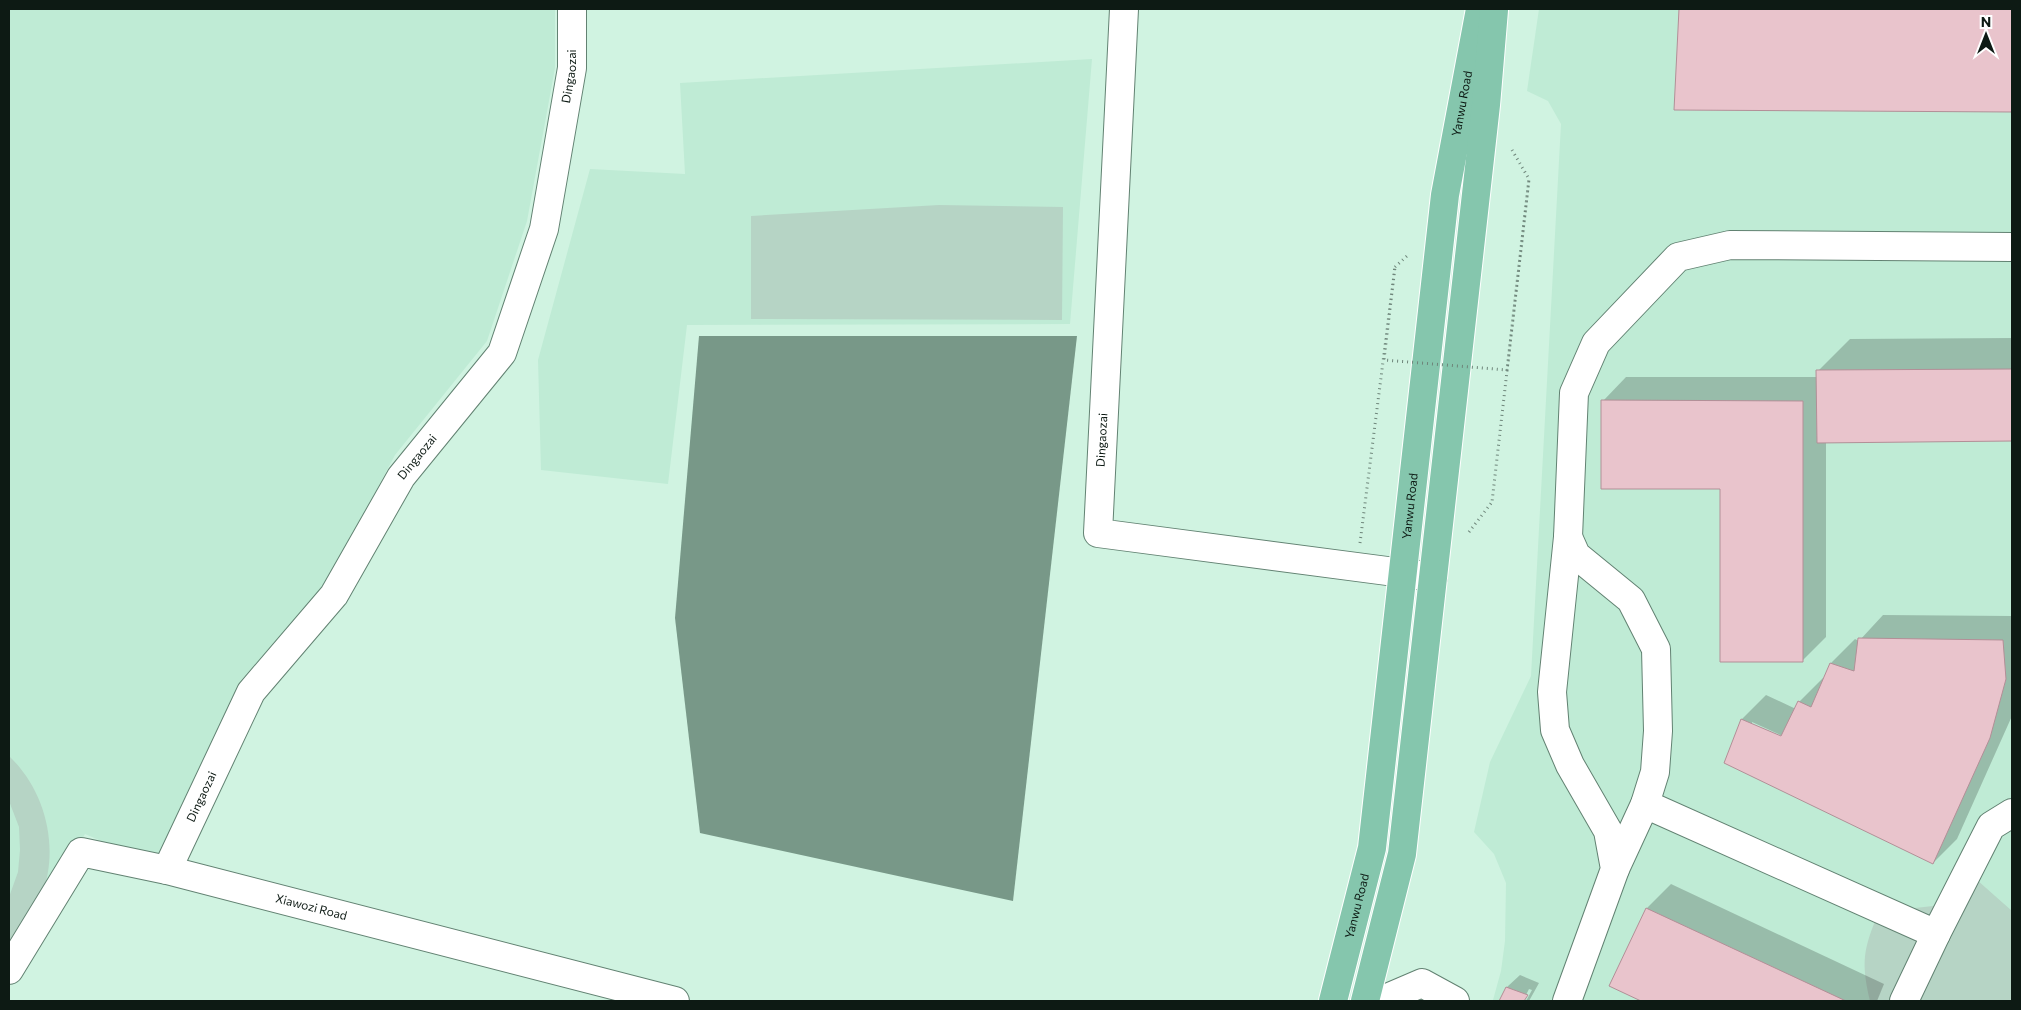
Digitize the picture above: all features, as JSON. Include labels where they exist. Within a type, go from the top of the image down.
[{"type":"main road","name":"Yanwu Road","points":[[1333,1001],[1372,848],[1445,195],[1480,9]]},
{"type":"main road","name":"Yanwu Road","points":[[1365,1001],[1402,854],[1486,105],[1494,9]]},
{"type":"street","name":"Dingaozai","points":[[167,870],[251,692],[334,594],[401,477],[502,353],[544,229],[572,68],[572,9]]},
{"type":"street","name":"Dingaozai","points":[[1124,9],[1098,533],[1433,577]]},
{"type":"street","points":[[1615,869],[1608,831],[1570,765],[1555,730],[1552,692],[1568,538],[1574,393],[1596,343],[1678,257],[1730,245],[2012,247]]},
{"type":"street","points":[[1567,1001],[1615,869],[1645,804],[1655,772],[1658,731],[1656,650],[1630,600],[1576,555],[1568,538]]},
{"type":"street","points":[[1645,804],[1936,934]]},
{"type":"street","points":[[1904,1001],[1991,826],[2012,813]]},
{"type":"street","name":"Xiawozi Road","points":[[9,970],[81,852],[167,870],[675,1001]]},
{"type":"street","points":[[1370,1001],[1375,963]]},
{"type":"street","points":[[1380,1001],[1422,983],[1455,1001]]},
{"type":"path","points":[[1360,543],[1395,267],[1384,360],[1507,370],[1511,341],[1512,332],[1514,313],[1515,303],[1516,294],[1517,284],[1520,265],[1521,256],[1522,246],[1525,218],[1529,179],[1522,248],[1520,258],[1518,277],[1517,287],[1515,307],[1512,326],[1511,336],[1509,356],[1506,385],[1492,502]]},
{"type":"shaded area","points":[[9,9],[555,9],[555,68],[527,221],[487,341],[395,455],[324,588],[241,680],[175,845],[150,862],[85,834],[9,959]]},
{"type":"shaded area","points":[[1539,9],[2012,9],[2012,1001],[1493,1000],[1501,971],[1505,941],[1506,883],[1494,854],[1474,832],[1490,762],[1531,676],[1561,124],[1548,101],[1527,91]]},
{"type":"shaded area","points":[[1092,59],[1070,324],[687,325],[668,484],[541,470],[538,360],[590,169],[685,174],[680,83]]},
{"type":"shaded area","points":[[939,205],[1063,207],[1062,320],[751,319],[751,216]]},
{"type":"shaded area","points":[[699,336],[1077,336],[1013,901],[700,833],[675,618]]},
{"type":"shaded area","points":[[9,756],[32,785],[40,802],[46,820],[50,857],[47,876],[39,902],[9,955],[9,897],[18,872],[20,850],[19,827],[9,801]]},
{"type":"shaded area","points":[[1977,880],[2012,911],[2012,1001],[1870,1001],[1865,976],[1865,956],[1879,912],[1942,905]]},
{"type":"building","points":[[1679,9],[2012,9],[2012,112],[1674,110]]},
{"type":"building","points":[[2012,369],[2012,441],[1817,443],[1816,370]]},
{"type":"building","points":[[1601,400],[1803,401],[1803,662],[1720,662],[1720,489],[1601,489]]},
{"type":"building","points":[[1858,638],[2003,640],[2006,679],[1990,738],[1933,864],[1724,763],[1741,719],[1781,736],[1798,701],[1811,707],[1830,663],[1854,671]]},
{"type":"building","points":[[1646,908],[1846,1001],[1641,1001],[1609,986]]},
{"type":"building","points":[[1506,987],[1528,995],[1524,1001],[1499,1001]]}]
